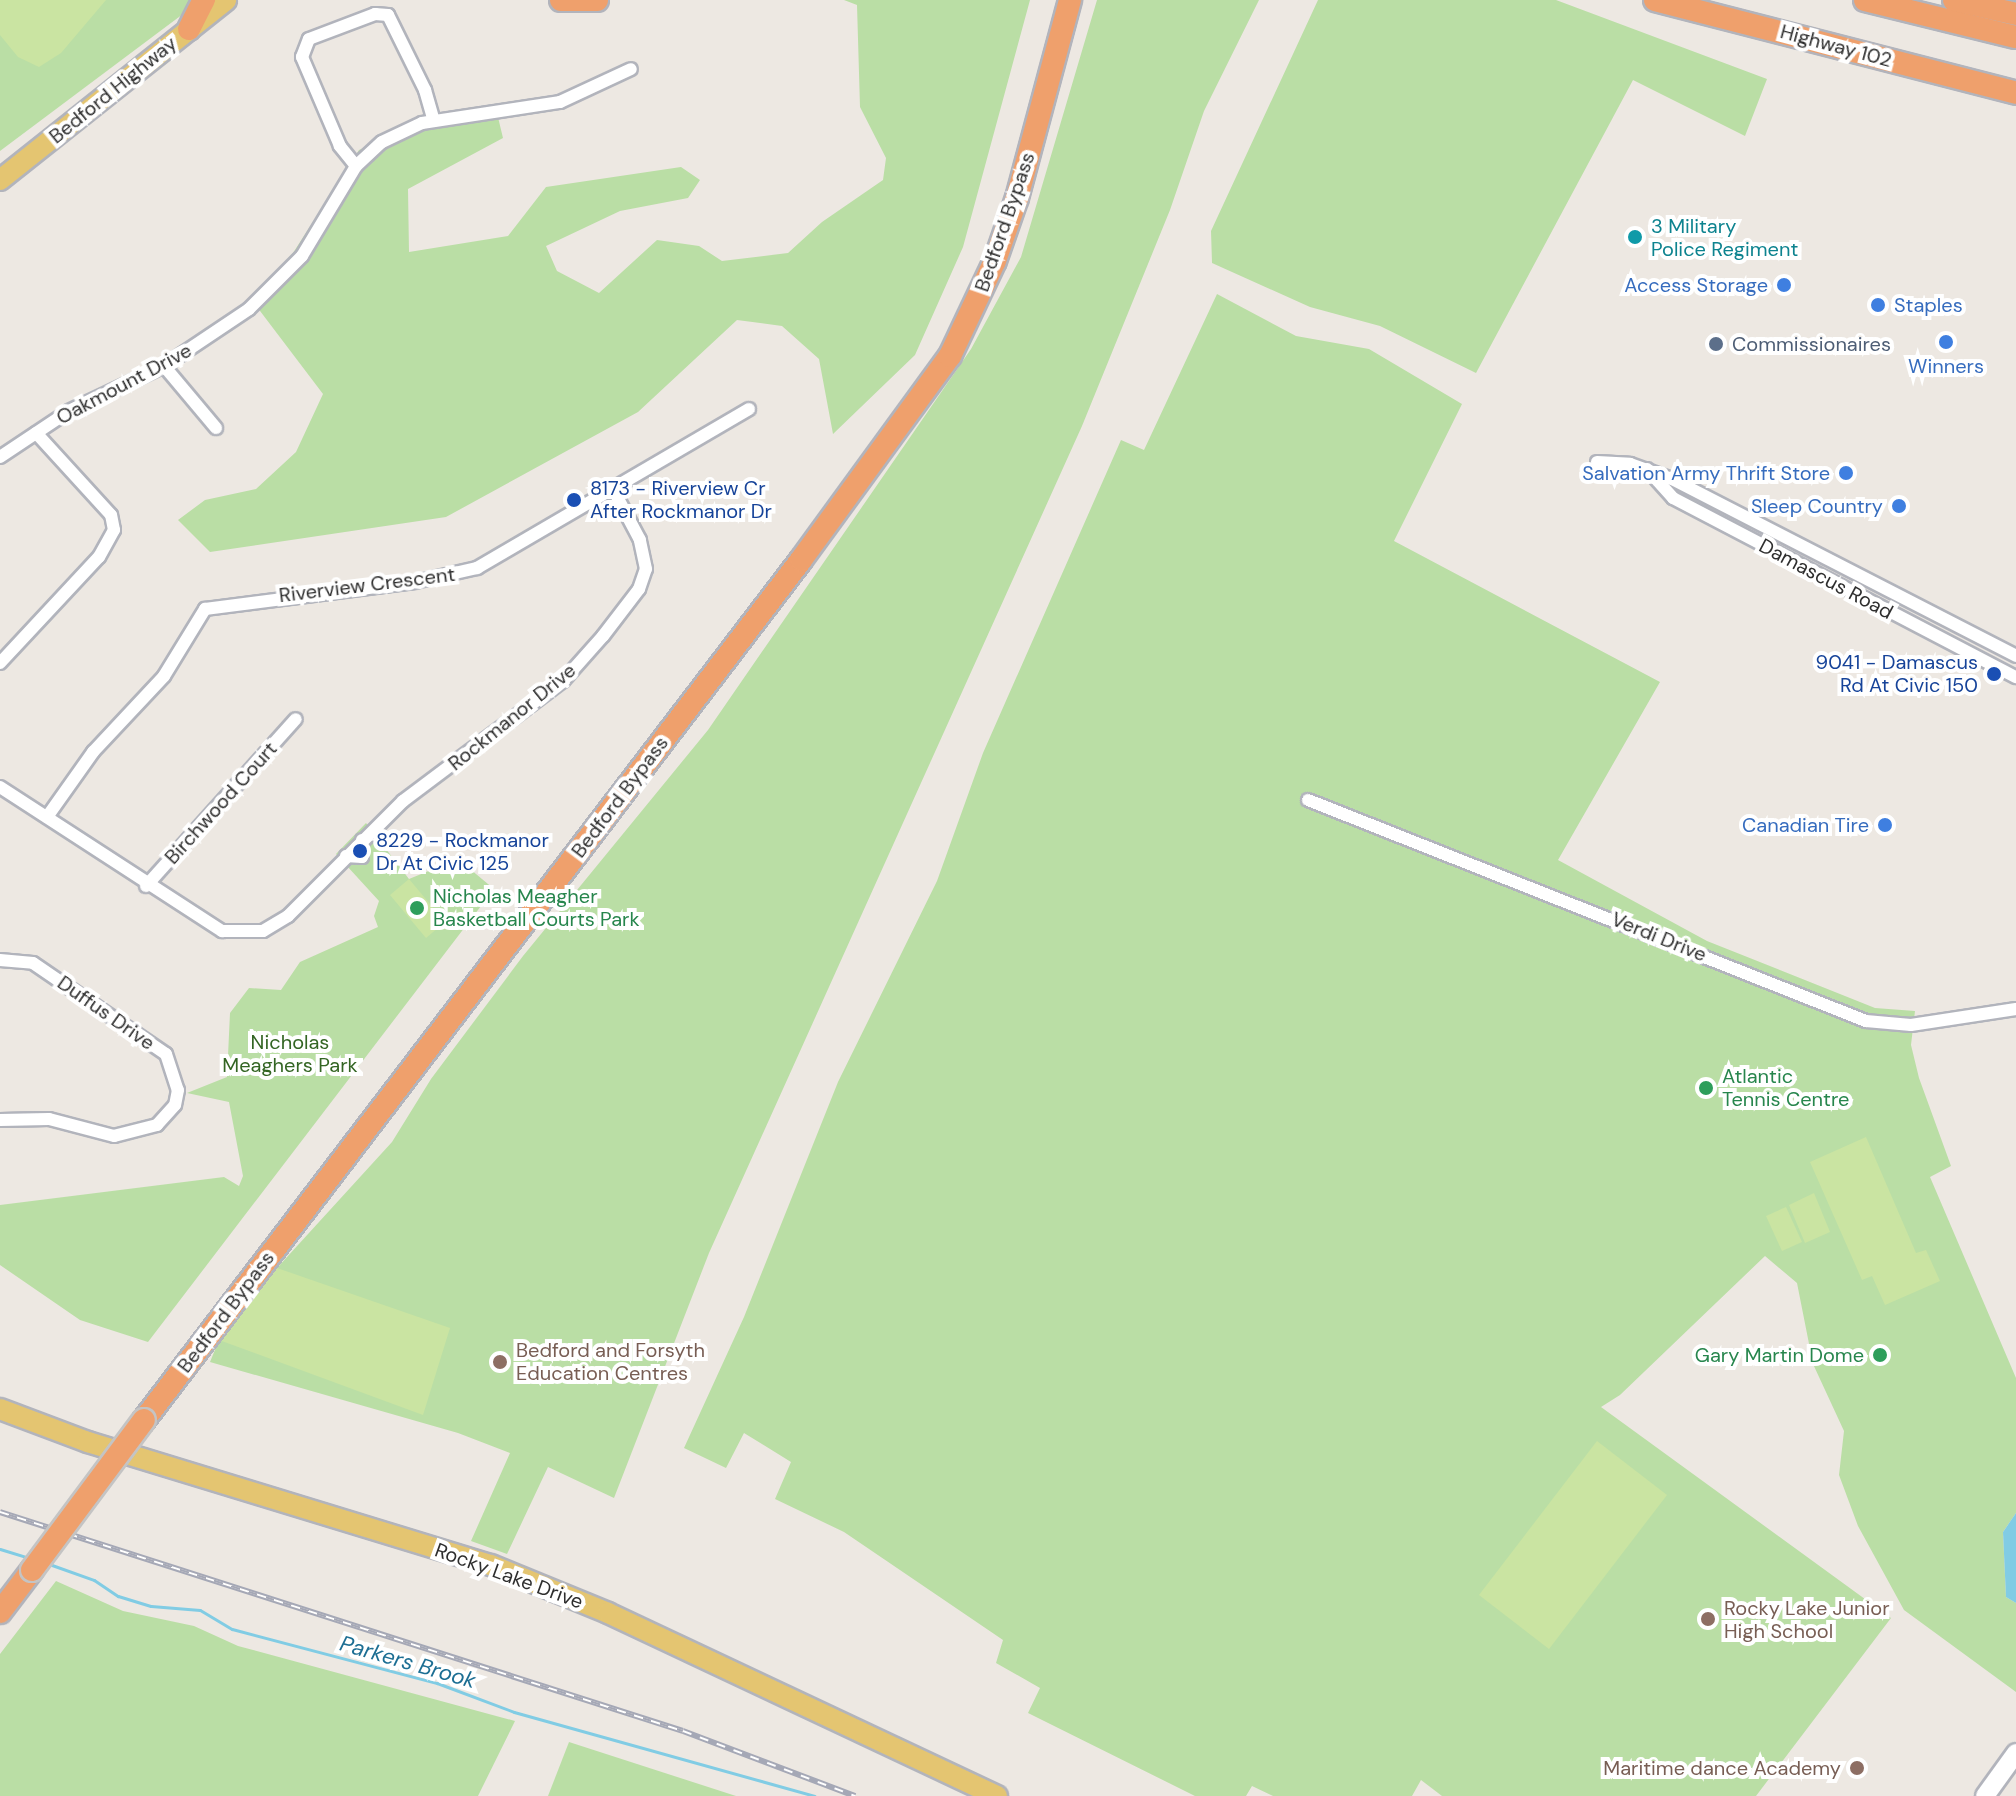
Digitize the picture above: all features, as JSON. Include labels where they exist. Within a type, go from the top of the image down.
[{"type":"highway","points":[[189,29],[204,0]]},
{"type":"highway","points":[[561,0],[597,0]]},
{"type":"highway","name":"Bedford Bypass","points":[[0,1612],[24,1567],[694,680],[942,345],[968,297],[1001,213],[1058,0]]},
{"type":"highway","name":"Bedford Bypass","points":[[136,1418],[811,547],[950,356],[995,261],[1017,198],[1070,0]]},
{"type":"highway","name":"Highway 102","points":[[1655,0],[2016,93]]},
{"type":"highway","points":[[1865,0],[2016,37]]},
{"type":"highway","points":[[1954,0],[2016,14]]},
{"type":"highway","points":[[1935,72],[2016,104]]},
{"type":"highway","name":"Bedford Bypass","points":[[0,1587],[24,1567]]},
{"type":"main road","name":"Bedford Highway","points":[[0,180],[226,0]]},
{"type":"main road","name":"Rocky Lake Drive","points":[[0,1409],[88,1442],[491,1565],[608,1613],[997,1796]]},
{"type":"main road","points":[[1985,1796],[2016,1753]]},
{"type":"street","points":[[356,166],[340,146],[302,57],[309,39],[375,14],[388,15],[425,90],[434,121]]},
{"type":"street","name":"Oakmount Drive","points":[[0,457],[36,433],[164,366],[226,326],[279,283],[314,238],[356,166],[382,142],[434,121],[560,102],[631,69]]},
{"type":"street","points":[[164,366],[216,428]]},
{"type":"street","name":"Riverview Crescent","points":[[47,817],[93,752],[173,663],[205,609],[454,576],[516,548],[749,409]]},
{"type":"street","points":[[0,663],[99,557],[114,530],[111,515],[36,433]]},
{"type":"street","name":"Damascus Road","points":[[1597,462],[1647,469],[2016,656]]},
{"type":"street","name":"Damascus Road","points":[[1647,469],[1673,498],[2016,677]]},
{"type":"street","name":"Rockmanor Drive","points":[[0,787],[146,886],[222,931],[251,933],[288,916],[403,801],[563,681],[639,589],[646,556],[613,489]]},
{"type":"street","name":"Birchwood Court","points":[[146,886],[296,719]]},
{"type":"street","name":"Verdi Drive","points":[[1308,800],[1866,1021],[1911,1025],[2016,1009]]},
{"type":"street","name":"Duffus Drive","points":[[0,960],[33,963],[166,1054],[178,1090],[175,1105],[157,1125],[114,1136],[49,1119],[0,1120]]},
{"type":"green space","points":[[0,0],[195,0],[191,8],[0,151]]},
{"type":"green space","points":[[0,0],[106,0],[61,53],[39,67],[18,57],[0,35]]},
{"type":"green space","points":[[844,0],[1030,0],[963,247],[915,355],[833,434],[819,359],[782,326],[737,320],[638,412],[446,517],[210,552],[178,520],[205,500],[256,489],[296,452],[323,394],[251,299],[293,253],[359,150],[421,121],[496,109],[503,138],[408,189],[409,252],[508,236],[546,187],[681,167],[700,180],[688,198],[620,211],[546,246],[557,271],[599,293],[657,240],[699,246],[722,261],[788,253],[822,222],[883,180],[886,158],[860,107],[857,5]]},
{"type":"green space","points":[[1097,0],[1259,0],[1204,111],[1170,210],[1082,426],[709,1253],[614,1498],[548,1467],[507,1554],[471,1541],[510,1453],[458,1433],[210,1362],[219,1340],[277,1268],[392,1142],[431,1079],[523,956],[708,730],[971,349],[1021,257]]},
{"type":"green space","points":[[1318,0],[1556,0],[1767,79],[1745,136],[1633,80],[1476,373],[1380,326],[1310,307],[1212,263],[1211,231]]},
{"type":"green space","points":[[1217,294],[1296,336],[1369,349],[1462,404],[1394,541],[1660,682],[1558,860],[1707,941],[1875,1008],[1915,1011],[1911,1045],[1919,1078],[1951,1166],[1930,1177],[2016,1378],[2016,1513],[2003,1532],[2006,1597],[2016,1603],[2016,1692],[1904,1610],[1858,1526],[1839,1475],[1844,1431],[1813,1364],[1797,1283],[1765,1256],[1620,1395],[1601,1407],[1891,1618],[1756,1796],[1442,1796],[1421,1780],[1412,1796],[1273,1796],[1252,1786],[1246,1796],[1195,1796],[1028,1713],[1040,1688],[996,1663],[1003,1640],[844,1532],[775,1499],[791,1462],[744,1433],[726,1468],[684,1448],[744,1317],[838,1082],[937,881],[983,753],[1121,440],[1144,450]]},
{"type":"green space","name":"Nicholas Meaghers Park","points":[[366,823],[409,879],[458,859],[494,889],[148,1342],[80,1320],[0,1265],[0,1205],[224,1177],[239,1186],[243,1176],[229,1102],[187,1093],[227,1077],[230,1013],[249,988],[281,990],[300,962],[378,927],[374,916],[379,901],[336,854]]},
{"type":"green space","name":"Nicholas Meagher Basketball Courts Park","points":[[409,879],[445,922],[426,938],[390,895]]},
{"type":"green space","points":[[1866,1137],[1916,1253],[1926,1250],[1940,1281],[1885,1305],[1872,1276],[1862,1280],[1810,1162]]},
{"type":"green space","points":[[1814,1193],[1830,1232],[1805,1243],[1789,1205]]},
{"type":"green space","points":[[1786,1207],[1802,1242],[1782,1251],[1766,1216]]},
{"type":"green space","points":[[277,1268],[450,1328],[423,1415],[219,1340]]},
{"type":"green space","points":[[1597,1441],[1667,1495],[1549,1649],[1479,1595]]},
{"type":"green space","points":[[56,1581],[123,1611],[194,1626],[238,1646],[515,1721],[478,1796],[0,1796],[0,1654]]},
{"type":"green space","points":[[569,1742],[736,1796],[548,1796]]},
{"type":"water","points":[[2016,1513],[2016,1603],[2006,1597],[2003,1532]]},
{"type":"waterway","name":"Parkers Brook","points":[[0,1549],[30,1558]]},
{"type":"waterway","name":"Parkers Brook","points":[[49,1564],[94,1580],[118,1596],[151,1606],[200,1610],[232,1629],[437,1683],[514,1712],[814,1796]]},
{"type":"railway","points":[[0,1512],[683,1731],[855,1796]]},
{"type":"place","name":"3 Military Police Regiment","points":[[1635,237]]},
{"type":"place","name":"Access Storage","points":[[1784,285]]},
{"type":"place","name":"Staples","points":[[1878,305]]},
{"type":"place","name":"Winners","points":[[1946,342]]},
{"type":"place","name":"Commissionaires","points":[[1716,344]]},
{"type":"place","name":"Salvation Army Thrift Store","points":[[1846,473]]},
{"type":"place","name":"8173 - Riverview Cr After Rockmanor Dr","points":[[574,500]]},
{"type":"place","name":"Sleep Country","points":[[1899,506]]},
{"type":"place","name":"9041 - Damascus Rd At Civic 150","points":[[1994,674]]},
{"type":"place","name":"Canadian Tire","points":[[1885,825]]},
{"type":"place","name":"8229 - Rockmanor Dr At Civic 125","points":[[360,851]]},
{"type":"place","name":"Nicholas Meagher Basketball Courts Park","points":[[417,908]]},
{"type":"place","name":"Atlantic Tennis Centre","points":[[1706,1088]]},
{"type":"place","name":"Gary Martin Dome","points":[[1880,1355]]},
{"type":"place","name":"Bedford and Forsyth Education Centres","points":[[500,1362]]},
{"type":"place","name":"Rocky Lake Junior High School","points":[[1708,1619]]},
{"type":"place","name":"Maritime dance Academy","points":[[1857,1768]]}]
